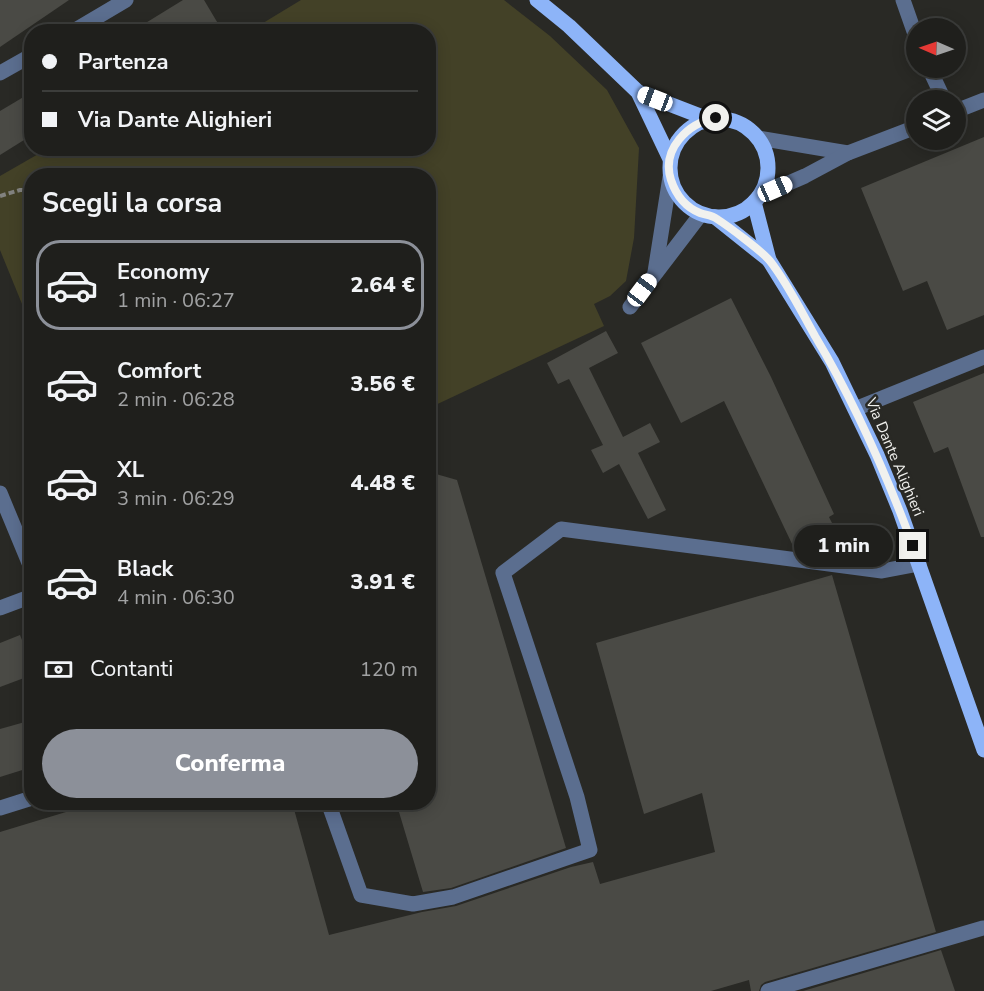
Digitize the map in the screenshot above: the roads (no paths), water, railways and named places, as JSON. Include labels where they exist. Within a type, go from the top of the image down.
[{"type":"main road","points":[[537,0],[638,92],[670,159]]},
{"type":"main road","points":[[638,92],[708,120]]},
{"type":"main road","points":[[716,118],[732,120],[747,127],[759,138],[766,153],[768,168],[766,183],[757,199],[734,215],[708,215],[684,203],[676,192],[670,177],[670,159],[675,144],[686,130],[716,118]]},
{"type":"main road","name":"Via Dante Alighieri","points":[[757,199],[770,260],[832,363],[900,511],[984,750]]},
{"type":"main road","name":"Via Dante Alighieri","points":[[708,215],[770,260]]},
{"type":"street","points":[[86,24],[126,0]]},
{"type":"street","points":[[903,0],[909,18]]},
{"type":"street","points":[[0,73],[24,60]]},
{"type":"street","points":[[966,107],[984,100]]},
{"type":"street","points":[[757,199],[848,153],[906,130]]},
{"type":"street","points":[[759,138],[848,153]]},
{"type":"street","points":[[655,274],[670,177]]},
{"type":"street","points":[[630,307],[655,274],[708,215]]},
{"type":"street","points":[[855,409],[984,357]]},
{"type":"street","points":[[0,493],[24,551]]},
{"type":"street","points":[[331,810],[361,895],[413,904],[453,897],[590,850],[577,797],[503,573],[561,529],[882,571],[919,564]]},
{"type":"street","points":[[0,608],[24,599]]},
{"type":"street","points":[[0,808],[24,800]]},
{"type":"street","points":[[768,991],[984,932]]}]
